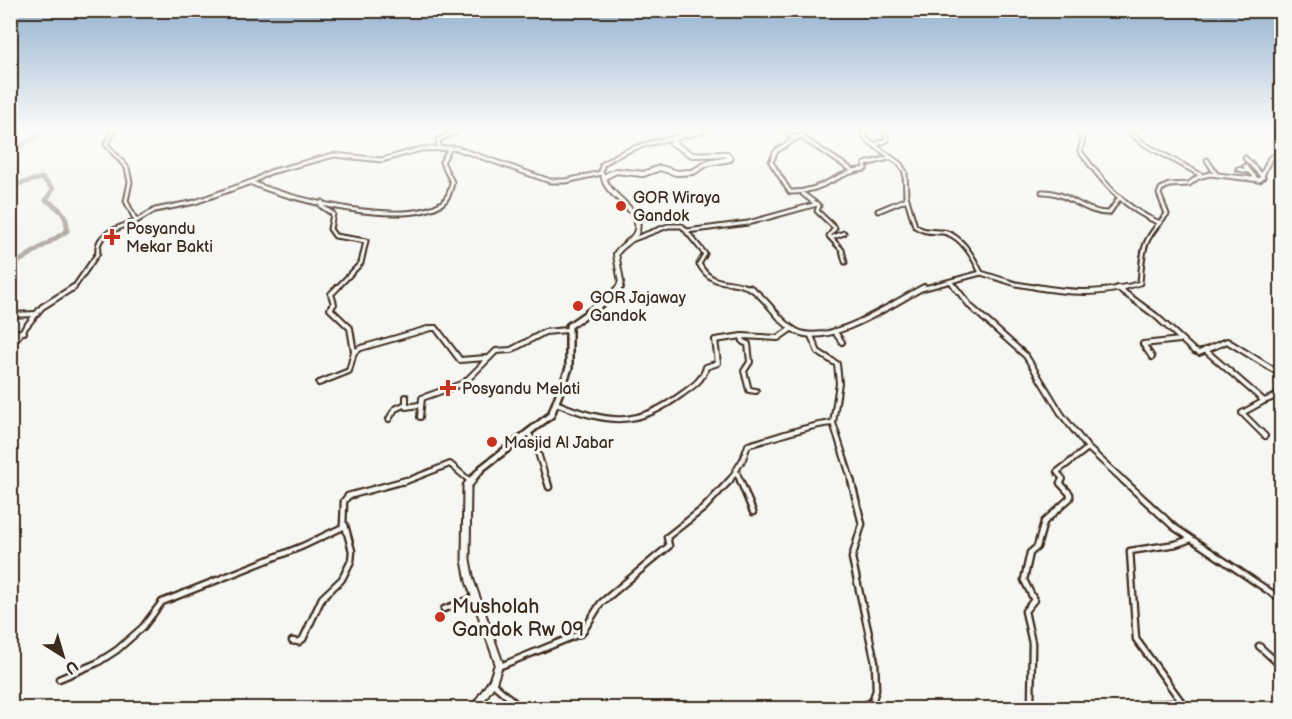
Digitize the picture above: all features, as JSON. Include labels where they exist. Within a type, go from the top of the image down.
[{"type":"main road","points":[[475,708],[492,683],[498,667],[466,560],[465,501],[470,481],[482,468],[551,415],[570,363],[567,330],[576,319],[620,289],[622,280],[616,257],[620,248],[638,233],[635,218],[628,204],[606,187],[603,175],[616,171],[642,174],[660,168],[677,173],[693,172],[705,165]]},
{"type":"street","points":[[10,346],[47,303],[71,291],[98,253],[97,245],[103,235],[137,219],[125,199],[125,192],[130,182],[124,165]]},
{"type":"street","points":[[128,225],[135,224],[154,210],[195,202],[251,182],[270,172],[298,165]]},
{"type":"street","points":[[251,182],[352,210],[411,211],[439,205],[447,199],[451,186],[450,175],[444,165]]},
{"type":"street","points":[[500,165],[555,182],[603,175],[603,165]]},
{"type":"street","points":[[771,165],[784,182],[787,191],[802,193],[820,190],[852,170],[865,169],[865,165]]},
{"type":"street","points":[[844,165],[852,170]]},
{"type":"street","points":[[897,165],[905,172],[904,183],[910,219],[916,227],[925,232],[943,232],[953,237],[975,261],[981,273]]},
{"type":"street","points":[[1090,165],[1107,186],[1142,214],[1160,223]]},
{"type":"street","points":[[1185,165],[1201,176]]},
{"type":"street","points":[[1210,165],[1217,174]]},
{"type":"street","points":[[1251,165],[1263,177]]},
{"type":"street","points":[[630,241],[673,225],[679,225],[687,231],[705,254],[699,264],[707,276],[720,284],[745,285],[756,291],[792,329],[811,336],[834,332],[866,320],[877,310],[924,287],[981,273],[1027,286],[1086,293],[1103,293],[1141,282],[1143,246],[1168,212],[1160,196],[1161,189],[1168,185],[1189,184],[1201,176],[1217,174],[1258,181],[1263,177],[1268,165]]},
{"type":"street","points":[[1245,166],[1258,181]]},
{"type":"street","points":[[1238,169],[1249,171]]},
{"type":"street","points":[[1042,192],[1052,191],[1071,204],[1098,214],[1109,212],[1120,196]]},
{"type":"street","points":[[802,193],[817,204]]},
{"type":"street","points":[[878,211],[890,210],[901,200],[907,200]]},
{"type":"street","points":[[319,383],[349,374],[353,368],[354,352],[350,328],[330,309],[334,303],[331,294],[361,263],[366,241],[336,236],[330,229],[333,214],[321,206],[322,202]]},
{"type":"street","points":[[687,231],[711,225],[752,222],[792,207],[817,204]]},
{"type":"street","points":[[817,204],[819,207],[816,210],[823,220],[835,228],[829,235],[842,250],[845,262]]},
{"type":"street","points":[[831,238],[844,233]]},
{"type":"street","points":[[950,281],[971,307],[1026,356],[1062,416],[1088,448],[1174,527],[1239,569],[1281,600]]},
{"type":"street","points":[[1118,288],[1148,309],[1196,352],[1227,340],[1281,375]]},
{"type":"street","points":[[10,315],[37,314]]},
{"type":"street","points":[[354,352],[368,345],[436,328],[460,360],[486,358]]},
{"type":"street","points":[[556,403],[586,417],[606,421],[627,420],[647,415],[676,400],[701,378],[706,367],[718,363],[715,339],[742,336],[778,338],[792,329]]},
{"type":"street","points":[[420,417],[422,398],[464,383],[486,358],[496,351],[514,349],[534,335],[549,330],[567,330]]},
{"type":"street","points":[[10,333],[24,332]]},
{"type":"street","points":[[834,332],[842,342]]},
{"type":"street","points":[[742,336],[743,342],[748,345],[750,362],[744,371],[749,389],[756,391]]},
{"type":"street","points":[[811,336],[818,352],[837,364],[839,383],[833,423],[846,454],[862,524],[862,536],[853,548],[852,558],[875,662],[876,690],[872,702],[858,708]]},
{"type":"street","points":[[1152,357],[1143,344],[1170,343],[1180,340]]},
{"type":"street","points":[[1205,350],[1264,401]]},
{"type":"street","points":[[1265,436],[1242,413],[1281,394]]},
{"type":"street","points":[[406,397],[406,404]]},
{"type":"street","points":[[406,404],[407,407],[420,405]]},
{"type":"street","points":[[389,419],[395,409],[406,404]]},
{"type":"street","points":[[498,667],[582,633],[601,603],[669,546],[667,537],[691,521],[737,473],[744,462],[748,445],[805,430],[814,425],[833,423]]},
{"type":"street","points":[[529,434],[536,444],[549,487]]},
{"type":"street","points":[[1031,708],[1032,643],[1025,612],[1034,600],[1024,580],[1028,558],[1037,547],[1044,522],[1070,498],[1070,494],[1060,483],[1063,479],[1056,472],[1088,448]]},
{"type":"street","points":[[292,641],[299,642],[303,639],[322,598],[342,579],[351,561],[352,551],[345,525],[344,501],[348,496],[398,484],[450,464],[470,481]]},
{"type":"street","points":[[737,473],[753,512]]},
{"type":"street","points":[[59,679],[97,663],[117,650],[143,627],[162,602],[303,546],[345,525]]},
{"type":"street","points":[[1186,708],[1136,639],[1130,551],[1136,548],[1162,548],[1191,539]]},
{"type":"street","points":[[444,609],[476,596]]},
{"type":"street","points":[[1259,646],[1281,667]]},
{"type":"street","points":[[492,683],[521,708]]},
{"type":"street","points":[[872,702],[876,708]]},
{"type":"street","points":[[1144,708],[1146,704],[1182,703]]},
{"type":"waterway","points":[[10,186],[42,178],[53,189],[46,200],[62,212],[67,225],[67,231],[10,267]]},
{"type":"place","name":"GOR Wiraya Gandok","points":[[621,206]]},
{"type":"place","name":"Posyandu Mekar Bakti","points":[[112,237]]},
{"type":"place","name":"GOR Jajaway Gandok","points":[[578,306]]},
{"type":"place","name":"Posyandu Melati","points":[[448,388]]},
{"type":"place","name":"Masjid Al Jabar","points":[[492,442]]},
{"type":"place","name":"Musholah Gandok Rw 09","points":[[440,617]]}]
